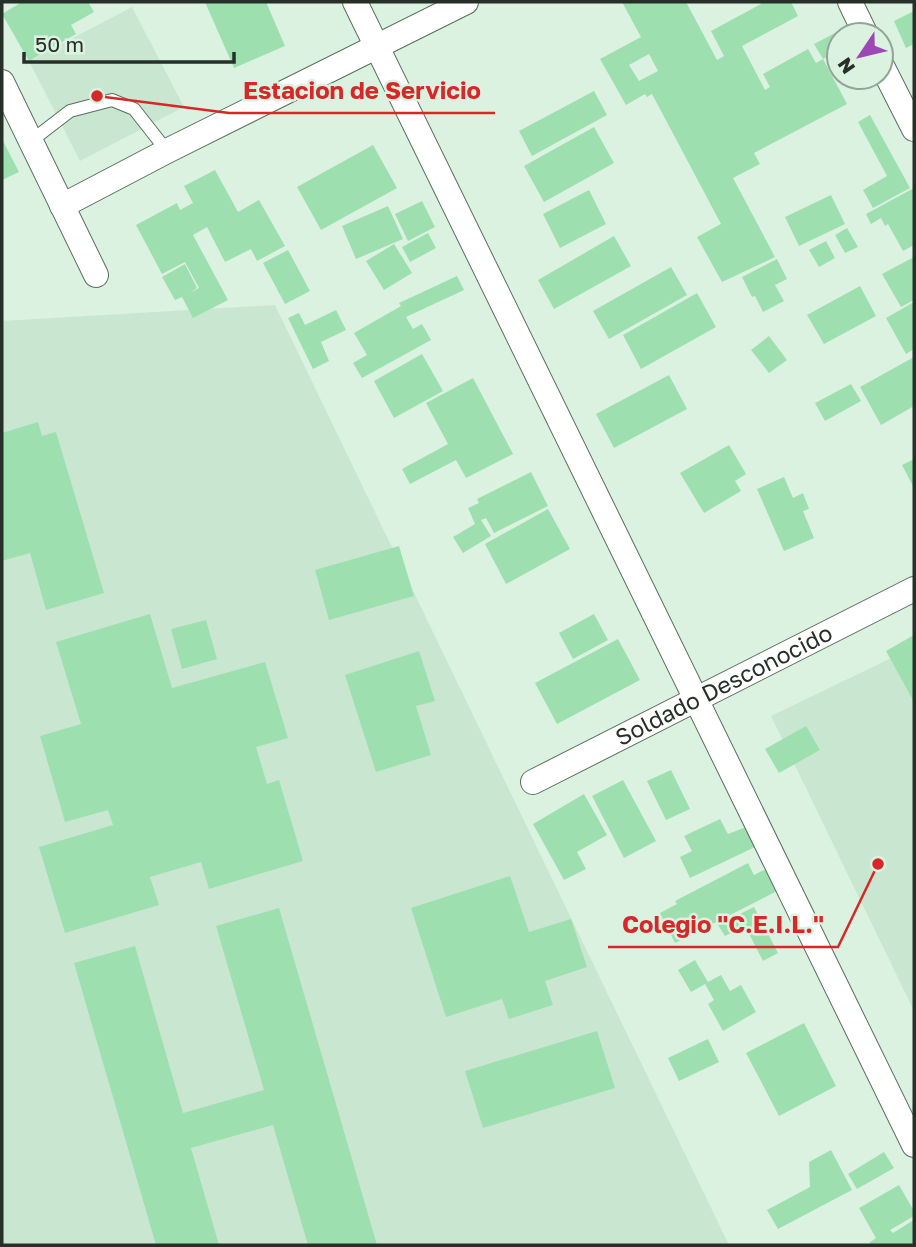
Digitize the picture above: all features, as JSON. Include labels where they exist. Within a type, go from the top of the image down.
[{"type":"street","points":[[355,2],[914,1146]]},
{"type":"street","points":[[62,206],[466,2]]},
{"type":"street","points":[[850,2],[859,21]]},
{"type":"street","points":[[2,82],[96,275]]},
{"type":"street","points":[[894,91],[914,130]]},
{"type":"street","name":"Soldado Desconocido","points":[[533,782],[914,589]]},
{"type":"lane","points":[[30,141],[70,111],[112,100],[134,109],[167,151]]},
{"type":"shaded area","points":[[132,7],[184,107],[80,161],[29,61]]},
{"type":"shaded area","points":[[275,305],[729,1245],[2,1245],[2,321]]},
{"type":"shaded area","points":[[914,647],[914,1011],[771,716]]},
{"type":"building","points":[[22,2],[88,2],[94,12],[71,25],[76,34],[29,61],[2,14]]},
{"type":"building","points":[[205,2],[266,2],[285,46],[234,68]]},
{"type":"building","points":[[622,2],[686,2],[717,60],[724,56],[711,31],[761,4],[760,2],[791,2],[798,16],[742,46],[765,90],[770,87],[763,74],[808,49],[816,63],[823,59],[825,63],[825,91],[840,91],[847,104],[754,153],[760,164],[733,178],[775,257],[722,282],[697,237],[721,224],[652,94],[647,97],[645,94],[626,105],[600,59],[641,37]],"holes":[[[649,54],[658,71],[639,81],[629,65]]]},
{"type":"building","points":[[914,11],[914,44],[906,48],[894,21]]},
{"type":"building","points":[[825,38],[825,58],[823,59],[814,44]]},
{"type":"building","points":[[594,91],[607,115],[532,156],[519,131]]},
{"type":"building","points":[[870,115],[910,188],[873,208],[863,190],[887,176],[858,122]]},
{"type":"building","points":[[594,127],[614,163],[544,202],[524,166]]},
{"type":"building","points":[[2,139],[19,172],[2,180]]},
{"type":"building","points":[[373,145],[397,188],[321,230],[297,187]]},
{"type":"building","points":[[215,170],[238,212],[259,200],[285,246],[257,261],[251,249],[225,262],[207,227],[193,235],[228,300],[193,318],[182,297],[175,300],[162,277],[185,264],[197,288],[190,293],[199,288],[185,262],[162,274],[136,225],[177,203],[180,210],[193,203],[184,186]]},
{"type":"building","points":[[914,188],[914,245],[903,251],[888,224],[885,226],[881,218],[871,224],[866,214]]},
{"type":"building","points":[[589,190],[606,224],[560,248],[543,214]]},
{"type":"building","points":[[831,195],[845,224],[799,246],[785,217]]},
{"type":"building","points":[[422,201],[435,227],[408,241],[395,214]]},
{"type":"building","points":[[388,206],[403,239],[356,259],[342,226]]},
{"type":"building","points":[[847,228],[858,247],[845,253],[835,235]]},
{"type":"building","points":[[428,233],[436,248],[410,262],[402,247]]},
{"type":"building","points":[[614,236],[631,266],[554,309],[538,280]]},
{"type":"building","points":[[826,241],[835,258],[819,267],[809,250]]},
{"type":"building","points":[[394,244],[412,273],[384,290],[366,261]]},
{"type":"building","points":[[288,250],[310,291],[285,304],[263,263]]},
{"type":"building","points":[[914,257],[914,300],[901,307],[882,274]]},
{"type":"building","points":[[777,259],[787,279],[775,285],[784,301],[763,312],[742,277]]},
{"type":"building","points":[[671,267],[687,295],[609,339],[593,311]]},
{"type":"building","points":[[457,276],[464,290],[406,317],[413,329],[422,324],[431,340],[362,378],[353,363],[367,355],[354,333],[401,306],[399,303]]},
{"type":"building","points":[[860,286],[876,316],[824,344],[807,315]]},
{"type":"building","points":[[697,293],[716,327],[641,369],[623,335]]},
{"type":"building","points":[[914,302],[914,349],[906,354],[886,318]]},
{"type":"building","points":[[336,310],[346,330],[321,342],[329,361],[313,369],[288,318],[299,313],[305,325]]},
{"type":"building","points":[[769,336],[787,360],[769,373],[751,350]]},
{"type":"building","points":[[422,354],[443,391],[394,418],[374,381]]},
{"type":"building","points":[[914,357],[914,406],[881,425],[860,387]]},
{"type":"building","points":[[669,375],[687,409],[614,448],[596,414]]},
{"type":"building","points":[[473,378],[513,454],[466,478],[456,460],[410,484],[402,469],[448,444],[426,403]]},
{"type":"building","points":[[851,384],[861,401],[825,421],[815,403]]},
{"type":"building","points":[[38,422],[42,436],[56,432],[104,593],[46,610],[30,553],[2,561],[2,433]]},
{"type":"building","points":[[729,445],[746,474],[735,481],[741,491],[704,513],[680,473]]},
{"type":"building","points":[[914,459],[914,488],[902,465]]},
{"type":"building","points":[[531,472],[548,506],[494,533],[486,518],[481,520],[491,536],[463,553],[453,537],[475,524],[468,508],[479,503],[477,499]]},
{"type":"building","points":[[784,477],[793,498],[803,493],[809,509],[803,511],[814,538],[784,551],[757,489]]},
{"type":"building","points":[[548,509],[570,549],[506,584],[485,544]]},
{"type":"building","points":[[399,546],[414,596],[329,620],[315,570]]},
{"type":"building","points":[[150,614],[172,688],[265,662],[288,738],[256,747],[267,784],[279,780],[303,861],[209,889],[201,862],[150,877],[159,905],[65,933],[39,847],[113,825],[108,810],[65,822],[40,736],[81,724],[56,642]]},
{"type":"building","points":[[594,614],[608,640],[573,659],[559,633]]},
{"type":"building","points":[[206,620],[217,659],[182,669],[171,629]]},
{"type":"building","points":[[914,635],[914,702],[886,651]]},
{"type":"building","points":[[618,639],[640,680],[557,724],[535,683]]},
{"type":"building","points":[[419,651],[435,701],[416,706],[431,755],[376,772],[345,675]]},
{"type":"building","points":[[806,726],[820,750],[779,773],[765,749]]},
{"type":"building","points":[[671,770],[690,809],[666,820],[647,781]]},
{"type":"building","points":[[623,780],[656,841],[624,858],[592,796]]},
{"type":"building","points":[[584,794],[607,835],[577,852],[586,869],[564,880],[533,824]]},
{"type":"building","points":[[720,819],[728,834],[746,827],[755,847],[690,878],[680,857],[692,851],[684,836]]},
{"type":"building","points":[[748,863],[754,875],[766,869],[777,891],[675,943],[660,913],[677,904],[675,901]]},
{"type":"building","points":[[510,876],[529,932],[571,919],[587,967],[545,981],[553,1005],[509,1019],[502,999],[446,1017],[411,908]]},
{"type":"building","points":[[754,907],[778,953],[763,961],[745,926],[725,936],[718,925]]},
{"type":"building","points":[[279,908],[377,1245],[308,1245],[273,1125],[191,1148],[219,1245],[156,1245],[74,963],[135,946],[183,1113],[264,1090],[216,926]]},
{"type":"building","points":[[695,960],[708,982],[721,975],[730,991],[741,985],[756,1012],[723,1031],[708,1004],[714,1000],[705,984],[691,992],[678,970]]},
{"type":"building","points":[[804,1023],[836,1086],[779,1116],[746,1053]]},
{"type":"building","points":[[597,1031],[615,1088],[483,1128],[465,1071]]},
{"type":"building","points":[[708,1039],[719,1062],[679,1081],[668,1058]]},
{"type":"building","points":[[831,1150],[852,1190],[778,1229],[767,1210],[810,1187],[809,1162]]},
{"type":"building","points":[[884,1152],[894,1168],[857,1189],[848,1174]]},
{"type":"building","points":[[899,1185],[914,1211],[914,1216],[890,1230],[893,1233],[914,1220],[914,1243],[871,1245],[869,1243],[876,1238],[859,1208]]},
{"type":"place","name":"Estacion de Servicio","points":[[97,96]]},
{"type":"place","name":"Colegio \"C.E.I.L.\"","points":[[878,864]]}]
